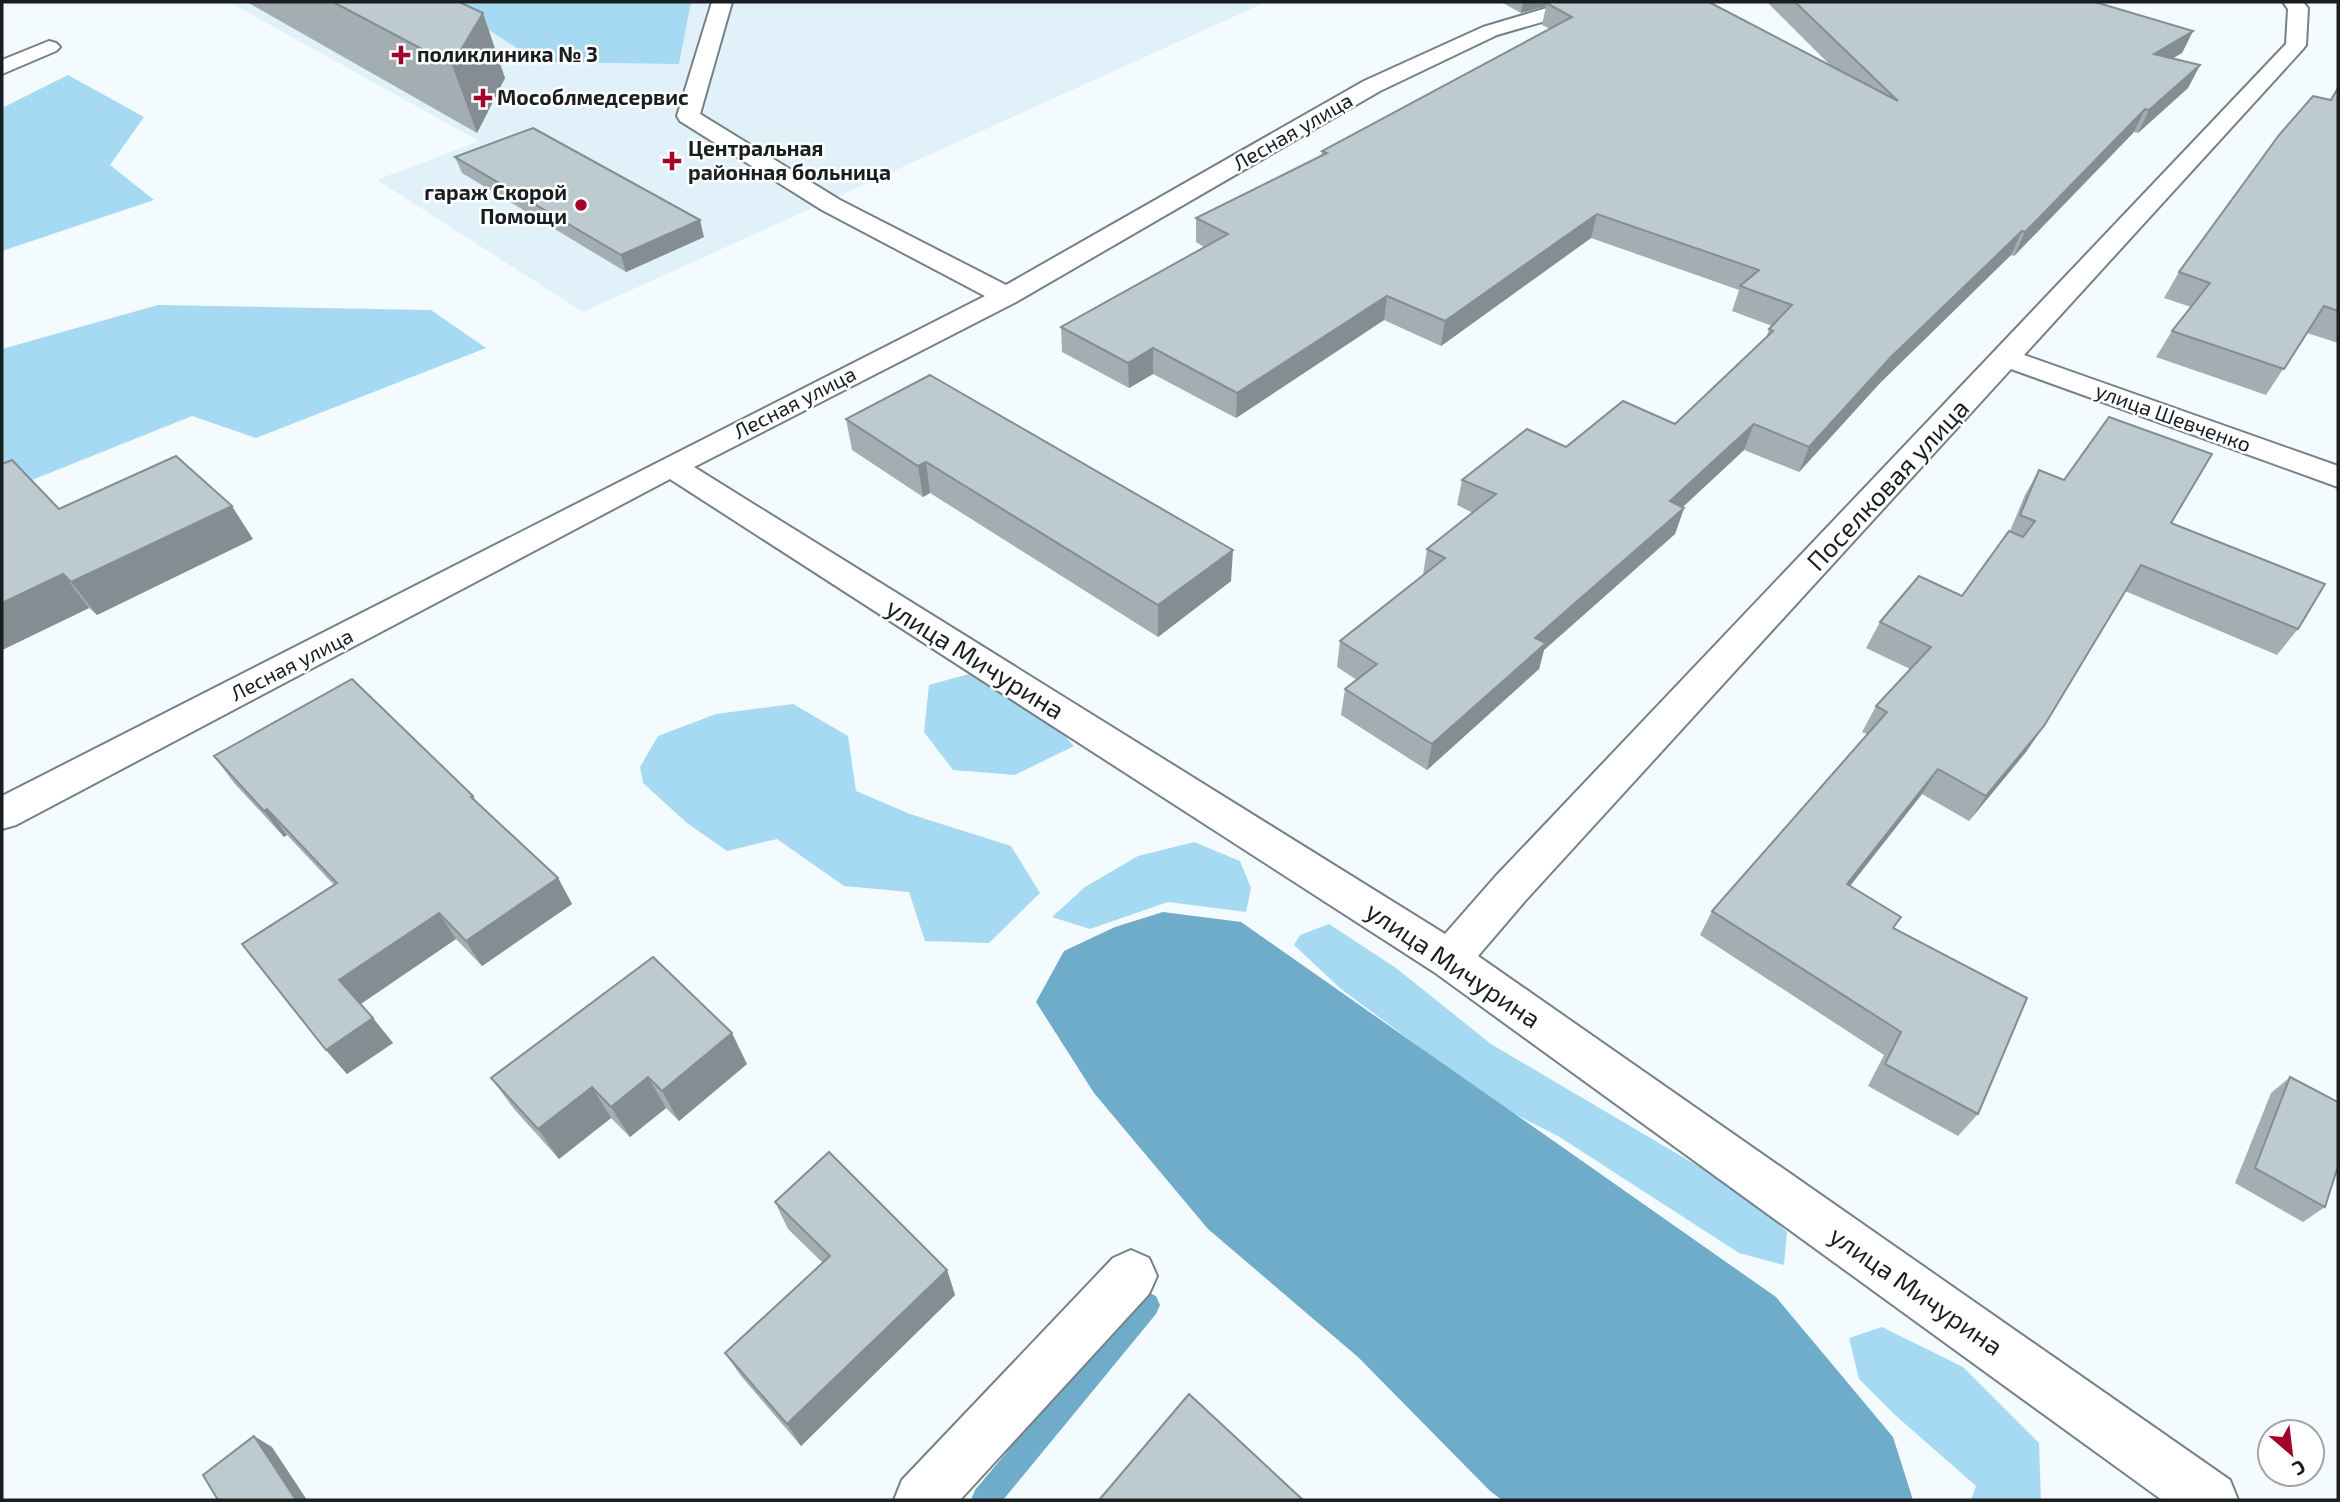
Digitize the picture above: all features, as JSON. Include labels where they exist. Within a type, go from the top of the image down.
[{"type":"street","points":[[722,2],[688,116],[831,205],[1006,296]]},
{"type":"street","name":"Лесная улица","points":[[2,814],[671,466],[1006,296],[1371,86],[1490,31],[1542,13],[1590,2]]},
{"type":"street","name":"Поселковая улица","points":[[1449,959],[1510,889],[2297,45],[2298,8],[2293,2]]},
{"type":"street","points":[[2,68],[49,47]]},
{"type":"street","name":"улица Шевченко","points":[[2007,358],[2338,477]]},
{"type":"street","name":"улица Мичурина","points":[[671,466],[1449,959],[2210,1500]]},
{"type":"street","points":[[922,1500],[1131,1276]]},
{"type":"shaded area","name":"Центральная районная больница","points":[[229,2],[1266,2],[583,312],[377,180],[479,141]]},
{"type":"shaded area","points":[[445,2],[691,2],[679,64],[539,62]]},
{"type":"shaded area","points":[[68,75],[144,117],[110,165],[154,200],[2,251],[2,108]]},
{"type":"shaded area","points":[[158,305],[431,310],[486,348],[256,438],[192,416],[2,492],[2,349]]},
{"type":"shaded area","points":[[976,672],[1027,695],[1074,746],[1015,775],[953,770],[924,732],[929,685]]},
{"type":"shaded area","points":[[793,704],[848,736],[856,791],[910,814],[1011,846],[1040,893],[989,943],[925,941],[909,892],[844,886],[777,839],[727,851],[687,823],[643,783],[640,767],[658,736],[716,714]]},
{"type":"shaded area","points":[[1194,842],[1240,861],[1251,888],[1246,912],[1168,902],[1090,929],[1052,917],[1085,887],[1138,856]]},
{"type":"shaded area","points":[[1163,912],[1241,922],[1776,1297],[1893,1437],[1913,1500],[1502,1500],[1490,1491],[1358,1357],[1208,1229],[1094,1093],[1036,1002],[1064,951],[1115,927]]},
{"type":"shaded area","points":[[1329,924],[1396,968],[1491,1044],[1742,1192],[1787,1232],[1784,1265],[1739,1253],[1558,1136],[1499,1106],[1341,989],[1294,945],[1300,935]]},
{"type":"shaded area","points":[[1882,1327],[1963,1367],[2039,1443],[2041,1500],[1971,1500],[1976,1486],[1895,1415],[1859,1379],[1849,1338]]},
{"type":"building","points":[[333,2],[459,2],[483,13],[452,65]]},
{"type":"building","points":[[1709,2],[1898,101],[1795,2],[2095,2],[2193,31],[2154,54],[2200,65],[2149,110],[2145,109],[2025,232],[2022,231],[1891,357],[1809,447],[1754,424],[1670,501],[1684,508],[1535,638],[1546,643],[1432,744],[1345,689],[1377,664],[1340,641],[1445,558],[1427,549],[1496,494],[1462,480],[1527,429],[1566,447],[1623,401],[1675,424],[1773,331],[1769,329],[1792,305],[1740,286],[1759,270],[1597,214],[1445,321],[1387,296],[1237,393],[1153,348],[1128,363],[1061,327],[1228,234],[1196,218],[1327,153],[1322,151],[1572,17],[1546,3]]},
{"type":"building","points":[[2338,88],[2338,311],[2324,306],[2284,369],[2172,331],[2210,283],[2179,272],[2279,135],[2313,96],[2331,100]]},
{"type":"building","name":"гараж Скорой Помощи","points":[[533,128],[700,220],[621,255],[455,157]]},
{"type":"building","points":[[930,375],[1233,550],[1158,605],[926,462],[918,466],[846,419]]},
{"type":"building","points":[[2109,417],[2212,454],[2171,523],[2325,584],[2298,629],[2141,565],[2044,726],[1986,796],[1938,769],[1847,884],[1901,917],[1893,928],[2027,998],[1978,1114],[1885,1064],[1901,1032],[1712,911],[1887,712],[1876,706],[1931,647],[1880,622],[1919,576],[1962,596],[2009,531],[2023,537],[2035,521],[2020,515],[2039,470],[2064,480]]},
{"type":"building","points":[[176,456],[232,506],[71,582],[63,574],[2,603],[2,464],[12,460],[59,509]]},
{"type":"building","points":[[352,679],[473,796],[471,797],[558,878],[466,941],[439,913],[339,980],[373,1018],[326,1050],[242,944],[337,883],[267,809],[264,811],[214,756]]},
{"type":"building","points":[[653,957],[732,1033],[662,1091],[648,1077],[611,1107],[592,1087],[538,1129],[491,1078]]},
{"type":"building","points":[[2290,1077],[2338,1102],[2338,1166],[2325,1207],[2255,1168]]},
{"type":"building","points":[[829,1152],[947,1270],[787,1424],[725,1353],[830,1256],[775,1202]]},
{"type":"building","points":[[1189,1394],[1302,1499],[1099,1500]]},
{"type":"building","points":[[254,1436],[296,1500],[218,1500],[203,1475]]},
{"type":"waterway","points":[[985,1500],[1147,1305]]},
{"type":"place","name":"поликлиника № 3","points":[[401,55]]},
{"type":"place","name":"Мособлмедсервис","points":[[483,98]]},
{"type":"place","name":"Центральная районная больница","points":[[672,161]]},
{"type":"place","name":"гараж Скорой Помощи","points":[[581,205]]}]
